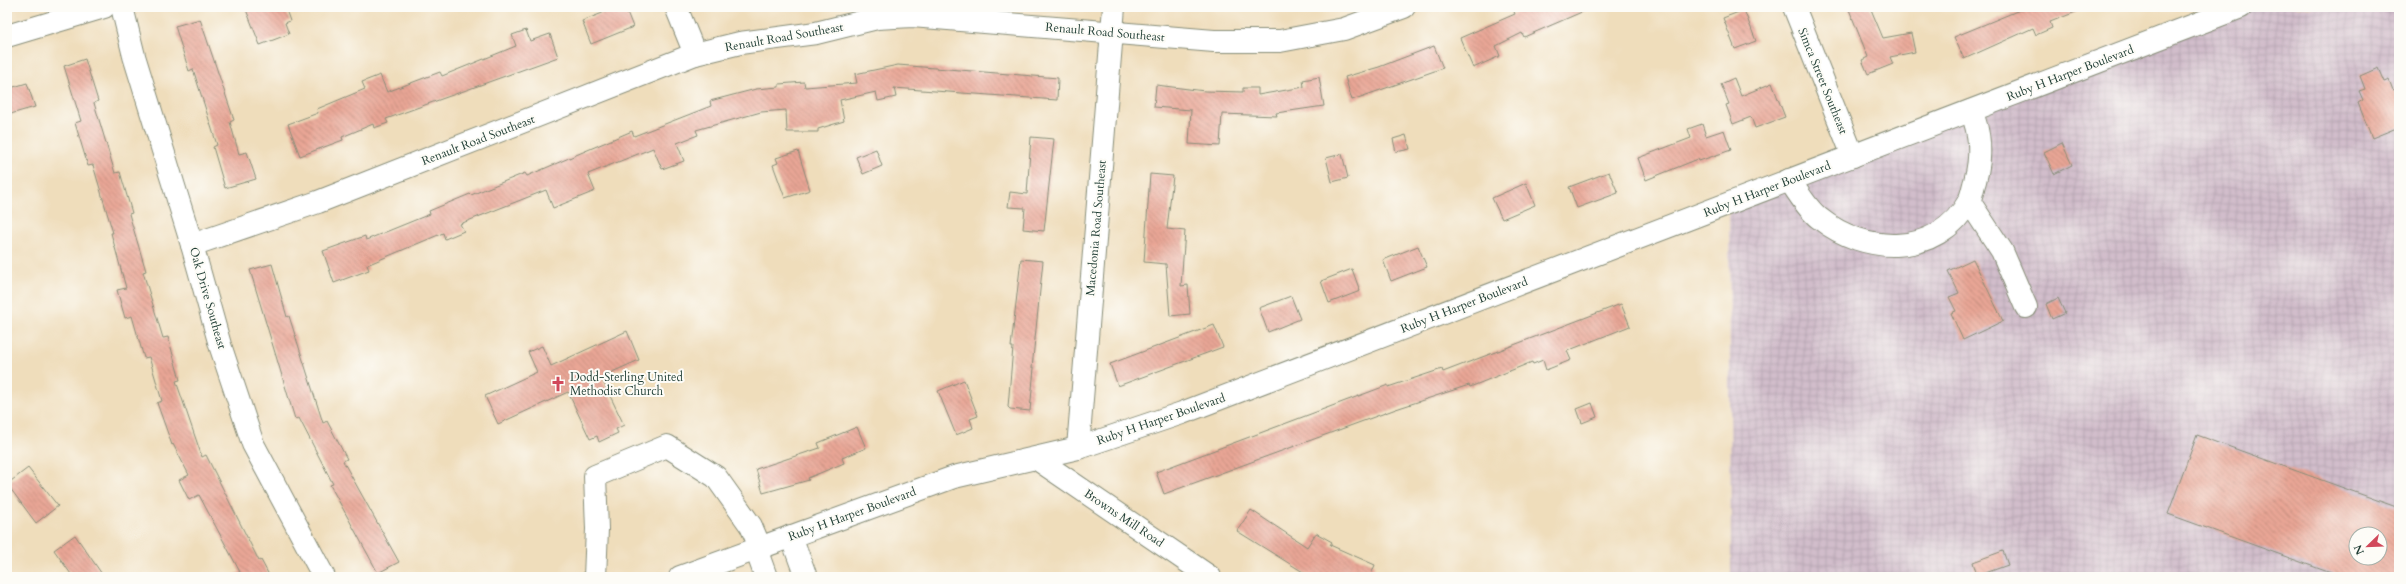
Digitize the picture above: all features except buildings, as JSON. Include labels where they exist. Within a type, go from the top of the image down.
[{"type":"street","points":[[7,36],[104,7]]},
{"type":"street","name":"Oak Drive Southeast","points":[[122,7],[134,56],[192,245],[220,345],[253,444],[324,577]]},
{"type":"street","points":[[676,7],[695,54]]},
{"type":"street","name":"Macedonia Road Southeast","points":[[1078,448],[1114,7]]},
{"type":"street","name":"Renault Road Southeast","points":[[192,245],[318,202],[695,54],[740,43],[816,33],[877,18],[951,13],[1112,33],[1214,41],[1280,41],[1344,29],[1404,7]]},
{"type":"street","name":"Simca Street Southeast","points":[[1794,7],[1853,156]]},
{"type":"street","name":"Ruby H Harper Boulevard","points":[[680,577],[954,477],[1037,459],[1078,448],[1182,413],[2241,7]]},
{"type":"street","points":[[1789,180],[1818,218],[1844,235],[1875,245],[1912,244],[1945,230],[1969,201],[1981,162],[1978,127],[1971,111]]},
{"type":"street","points":[[1969,201],[2002,251],[2026,307]]},
{"type":"street","points":[[595,577],[597,529],[595,476],[667,446],[716,477],[751,526],[766,577]]},
{"type":"street","name":"Browns Mill Road","points":[[1037,459],[1210,577]]},
{"type":"street","points":[[791,536],[806,577]]},
{"type":"shaded area","points":[[2207,7],[2399,7],[2399,577],[1731,577],[1729,212]]},
{"type":"place","name":"Dodd-Sterling United Methodist Church","points":[[558,384]]}]
